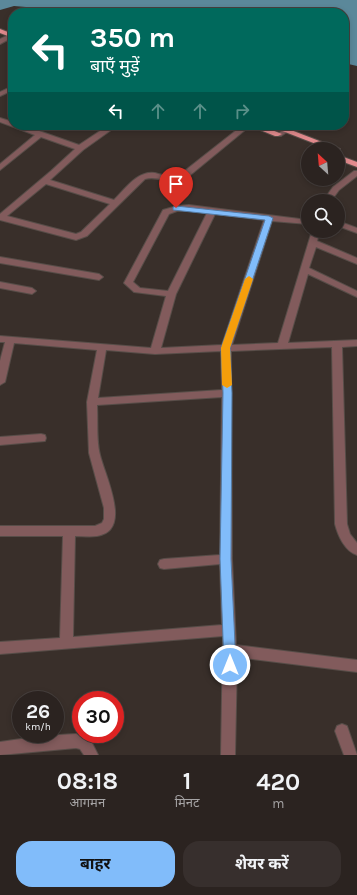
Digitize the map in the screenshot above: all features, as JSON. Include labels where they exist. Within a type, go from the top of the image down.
[{"type":"highway","points":[[271,130],[313,142]]},
{"type":"highway","points":[[278,130],[302,142]]},
{"type":"highway","points":[[345,152],[357,157]]},
{"type":"highway","points":[[345,161],[357,165]]},
{"type":"street","points":[[28,130],[80,148]]},
{"type":"street","points":[[0,217],[44,181],[80,148],[107,130]]},
{"type":"street","points":[[0,217],[76,237],[84,234],[142,177],[155,174],[172,180],[180,178],[241,130]]},
{"type":"street","points":[[0,168],[40,134]]},
{"type":"street","points":[[331,194],[357,173]]},
{"type":"street","points":[[44,181],[115,203]]},
{"type":"street","points":[[171,294],[137,290],[128,283],[166,212],[182,208],[301,221]]},
{"type":"street","points":[[156,351],[171,294],[212,211]]},
{"type":"street","points":[[228,755],[230,650],[226,559],[226,348],[269,218]]},
{"type":"street","points":[[345,226],[357,231]]},
{"type":"street","points":[[282,346],[313,238]]},
{"type":"street","points":[[312,242],[357,261]]},
{"type":"street","points":[[0,260],[99,277]]},
{"type":"street","points":[[304,269],[357,294]]},
{"type":"street","points":[[0,285],[32,291]]},
{"type":"street","points":[[0,339],[156,351],[357,342]]},
{"type":"street","points":[[0,382],[10,340]]},
{"type":"street","points":[[337,343],[341,524],[349,543],[357,550]]},
{"type":"street","points":[[0,531],[97,531],[106,526],[110,520],[110,508],[94,453],[92,402],[102,347]]},
{"type":"street","points":[[92,402],[227,393]]},
{"type":"street","points":[[0,441],[41,438]]},
{"type":"street","points":[[66,643],[69,532]]},
{"type":"street","points":[[164,564],[226,559]]},
{"type":"street","points":[[0,648],[229,630]]},
{"type":"street","points":[[230,650],[357,666]]},
{"type":"street","points":[[342,731],[351,755]]},
{"type":"street","points":[[0,749],[70,741],[82,742],[87,746],[91,755]]},
{"type":"lane","points":[[283,133],[288,130]]},
{"type":"water","points":[[0,0],[357,0],[357,66],[349,64],[349,8],[38,8],[14,6],[0,10]]},
{"type":"slow traffic","points":[[227,385],[226,348],[249,279]]},
{"type":"route","points":[[176,208],[269,218],[226,348],[226,559],[230,665]]}]
